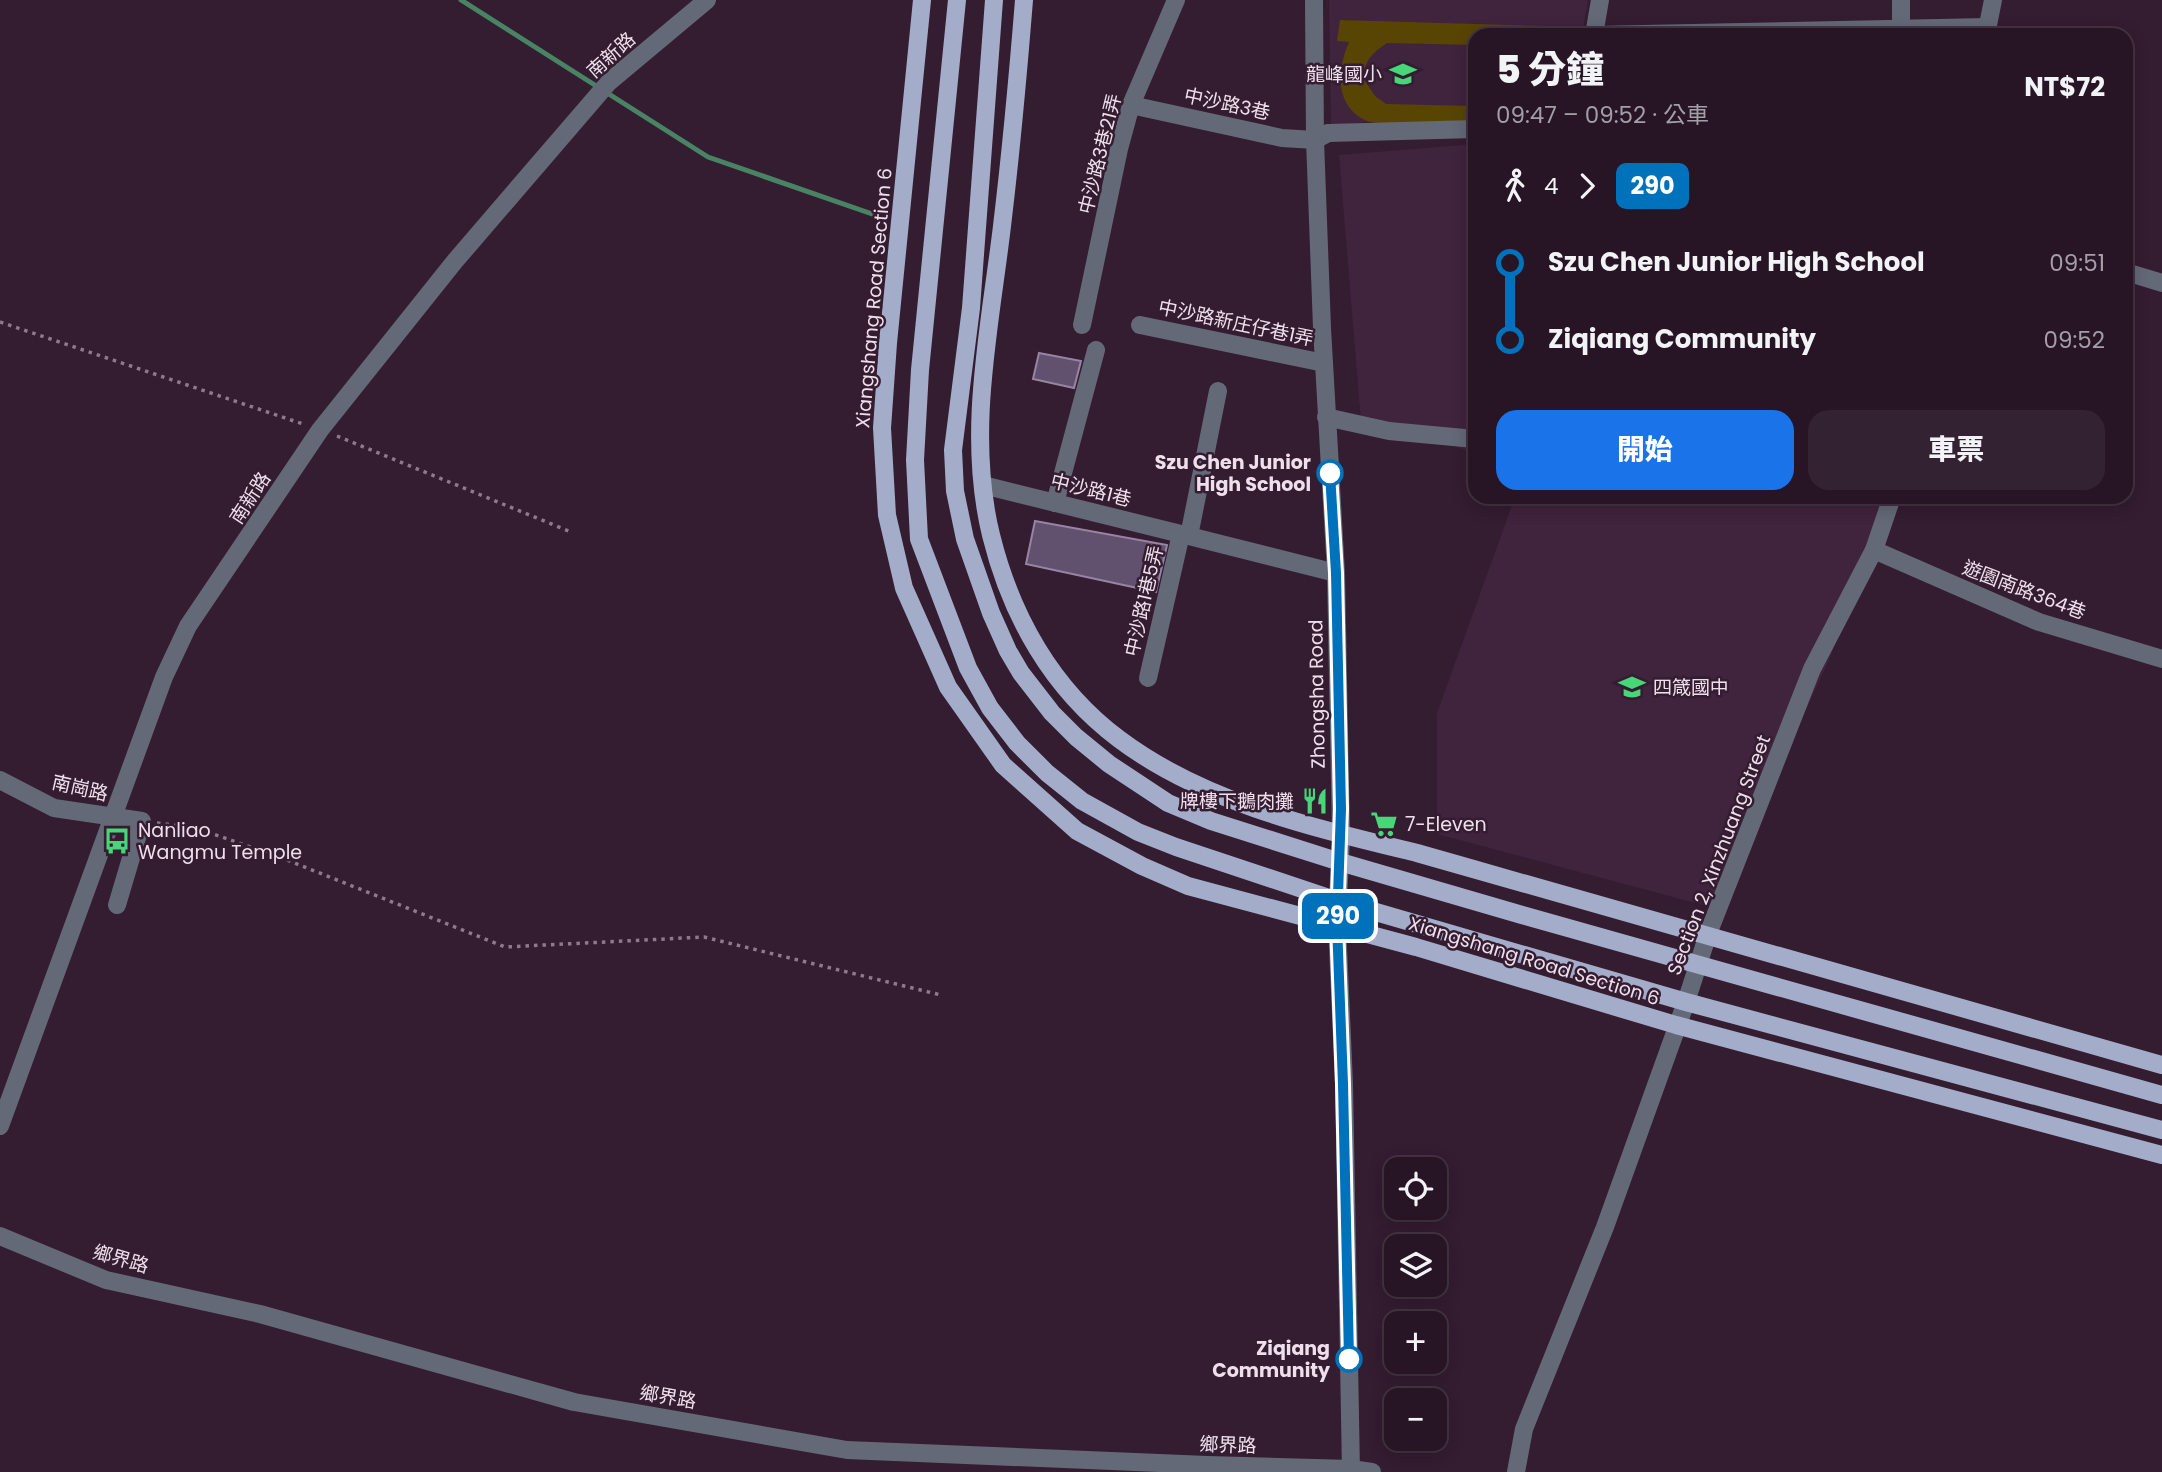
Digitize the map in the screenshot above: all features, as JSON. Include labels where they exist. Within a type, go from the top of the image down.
[{"type":"main road","name":"Xiangshang Road Section 6","points":[[922,0],[882,428],[887,515],[904,588],[948,687],[1003,765],[1077,831],[1142,866],[1188,886],[1337,924],[1676,1025],[2162,1155]]},
{"type":"main road","name":"Xiangshang Road Section 6","points":[[957,0],[921,356],[915,460],[919,540],[968,668],[990,708],[1017,743],[1047,773],[1082,801],[1138,832],[1338,901],[1686,1002],[2162,1130]]},
{"type":"main road","name":"Xiangshang Road Section 6","points":[[994,0],[971,308],[953,450],[955,491],[965,540],[991,613],[1021,673],[1044,703],[1076,737],[1109,764],[1168,803],[1211,821],[1340,862],[2162,1095]]},
{"type":"main road","points":[[1024,0],[1003,223],[982,384],[980,441],[983,485],[991,534],[1028,638],[1052,673],[1093,718],[1121,741],[1178,776],[1223,795],[1341,835],[1435,858],[1708,934],[2162,1065]]},
{"type":"street","name":"南新路","points":[[0,1126],[164,677],[188,625],[320,429],[455,261],[609,82],[707,0]]},
{"type":"street","name":"中沙路3巷21弄","points":[[1082,325],[1119,149],[1131,105],[1176,0]]},
{"type":"street","name":"Zhongsha Road","points":[[1314,0],[1315,140],[1326,417],[1336,573],[1341,835],[1337,924],[1344,1098],[1351,1470]]},
{"type":"street","points":[[1595,28],[1600,0]]},
{"type":"street","points":[[1901,0],[1901,28]]},
{"type":"street","points":[[1988,28],[1993,0]]},
{"type":"street","name":"中沙路3巷","points":[[1131,105],[1282,138],[1315,140],[1328,133],[1468,130]]},
{"type":"street","points":[[2133,274],[2162,283]]},
{"type":"street","name":"中沙路新庄仔巷1弄","points":[[1140,325],[1324,363]]},
{"type":"street","points":[[1055,503],[1096,350]]},
{"type":"street","points":[[1185,535],[1218,391]]},
{"type":"street","points":[[1326,417],[1389,431],[1468,438]]},
{"type":"street","name":"中沙路1巷","points":[[983,485],[1336,573]]},
{"type":"street","name":"Section 2, Xinzhuang Street","points":[[1516,1472],[1524,1429],[1605,1227],[1708,934],[1812,669],[1874,550],[1890,504]]},
{"type":"street","name":"中沙路1巷5弄","points":[[1148,678],[1185,535]]},
{"type":"street","name":"遊園南路364巷","points":[[1874,550],[2039,622],[2162,659]]},
{"type":"street","name":"南崗路","points":[[0,780],[54,808],[142,821]]},
{"type":"street","points":[[117,905],[142,821]]},
{"type":"street","name":"鄉界路","points":[[0,1236],[106,1280],[260,1314],[574,1402],[834,1448],[1372,1472]]},
{"type":"path","points":[[0,322],[320,429],[571,532]]},
{"type":"path","points":[[142,821],[196,828],[282,858],[505,947],[704,937],[941,995]]},
{"type":"shaded area","name":"龍峰國小","points":[[1329,0],[1588,0],[1583,28],[1468,28],[1468,114],[1331,125]]},
{"type":"shaded area","points":[[1340,20],[1573,27],[1468,28],[1468,45],[1387,43],[1370,57],[1363,78],[1375,96],[1386,104],[1468,106],[1468,123],[1367,121],[1356,114],[1344,97],[1341,86],[1342,64],[1349,42],[1337,41]]},
{"type":"shaded area","points":[[1468,145],[1468,451],[1444,442],[1361,422],[1339,155]]},
{"type":"shaded area","name":"四箴國中","points":[[1512,504],[1887,504],[1829,660],[1714,908],[1437,834],[1437,713]]},
{"type":"building","points":[[1039,353],[1081,361],[1074,388],[1033,379]]},
{"type":"building","points":[[1035,521],[1167,545],[1156,592],[1026,564]]},
{"type":"waterway","points":[[461,0],[708,157],[878,216]]},
{"type":"bus line","name":"290","points":[[1330,473],[1336,573],[1341,809],[1337,924],[1349,1359]]},
{"type":"place","name":"龍峰國小","points":[[1403,74]]},
{"type":"place","name":"Szu Chen Junior High School","points":[[1330,473]]},
{"type":"place","name":"四箴國中","points":[[1632,687]]},
{"type":"place","name":"牌樓下鵝肉攤","points":[[1315,801]]},
{"type":"place","name":"7-Eleven","points":[[1384,824]]},
{"type":"place","name":"Nanliao Wangmu Temple","points":[[117,841]]},
{"type":"place","name":"Ziqiang Community","points":[[1349,1359]]}]
